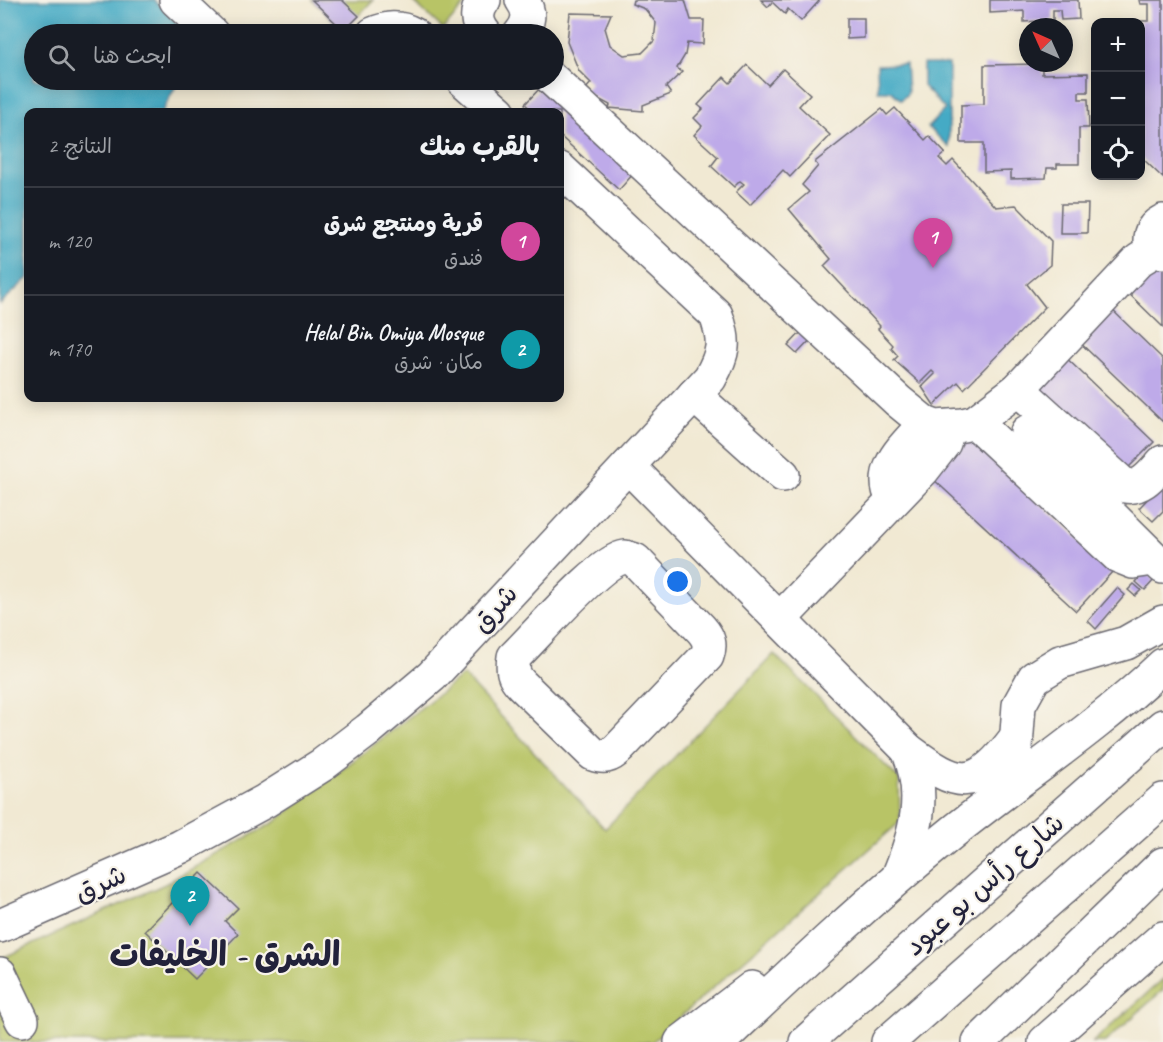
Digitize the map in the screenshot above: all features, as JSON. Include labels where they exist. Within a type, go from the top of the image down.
[{"type":"main road","points":[[176,0],[201,24]]},
{"type":"main road","points":[[480,24],[477,19],[478,10],[484,0]]},
{"type":"main road","points":[[522,0],[528,12],[526,24]]},
{"type":"main road","points":[[474,90],[494,108]]},
{"type":"main road","points":[[564,90],[897,401],[950,424],[1118,556],[1133,562],[1159,563]]},
{"type":"main road","name":"شرق","points":[[3,919],[180,847],[265,801],[322,765],[432,676],[710,378],[721,358],[723,336],[716,315],[564,173]]},
{"type":"main road","points":[[781,618],[939,452],[950,424],[1018,389],[1139,260],[1158,252],[1150,234],[1155,226],[1163,221]]},
{"type":"main road","points":[[1018,389],[1125,486],[1143,483],[1163,462]]},
{"type":"main road","points":[[694,395],[783,475]]},
{"type":"main road","points":[[1027,432],[1159,563]]},
{"type":"main road","points":[[628,466],[781,618],[908,750],[948,777],[965,779],[982,775],[996,765],[1015,739]]},
{"type":"main road","points":[[625,556],[635,560],[701,629],[708,637],[710,646],[707,656],[619,748],[612,755],[602,758],[593,754],[515,678],[512,668],[514,657],[574,596],[606,565],[615,558],[625,556]]},
{"type":"main road","points":[[537,561],[574,596]]},
{"type":"main road","points":[[1014,787],[1018,705],[1034,678],[1060,662],[1126,643],[1159,621]]},
{"type":"main road","points":[[718,1042],[809,956],[898,877],[1102,719],[1163,665]]},
{"type":"main road","name":"شارع رأس بو عبود","points":[[806,1042],[1163,726]]},
{"type":"main road","points":[[898,877],[913,841],[919,803],[919,785],[908,750]]},
{"type":"main road","name":"شارع رأس بو عبود","points":[[888,1042],[1163,800]]},
{"type":"main road","points":[[979,1042],[1163,864]]},
{"type":"main road","points":[[1045,1042],[1163,938]]},
{"type":"main road","points":[[681,1042],[749,989],[809,956]]},
{"type":"main road","points":[[0,974],[22,1020]]},
{"type":"green space","points":[[312,0],[373,0],[351,24],[337,24]]},
{"type":"green space","points":[[412,0],[469,0],[447,24],[438,24]]},
{"type":"green space","points":[[774,654],[899,779],[900,822],[652,1042],[0,1042],[0,959],[165,884],[276,821],[463,675],[605,829]]},
{"type":"green space","points":[[1163,979],[1163,990],[1105,1042],[1093,1042]]},
{"type":"water","points":[[0,0],[154,0],[178,24],[24,24],[24,90],[174,90],[164,108],[24,108],[24,282],[0,304]]},
{"type":"water","points":[[906,64],[908,93],[901,100],[891,91],[878,91],[877,65]]},
{"type":"water","points":[[923,64],[949,64],[949,147],[928,127],[945,109],[923,86]]},
{"type":"building","points":[[312,0],[342,0],[359,16],[351,24],[337,24]]},
{"type":"building","points":[[633,0],[685,0],[691,20],[704,20],[703,44],[687,43],[685,55],[677,68],[682,72],[666,87],[671,94],[643,105],[643,111],[609,108],[610,105],[584,91],[591,83],[579,71],[567,42],[570,13],[611,14],[605,28],[610,45],[624,55],[642,53],[654,41],[656,23],[645,9],[632,4]]},
{"type":"building","points":[[761,0],[820,0],[801,21],[788,9],[785,14],[772,2],[768,7]]},
{"type":"building","points":[[990,0],[1078,0],[1079,19],[1061,18],[1060,10],[1053,10],[1053,18],[1024,18],[1024,11],[990,13]]},
{"type":"building","points":[[1139,0],[1163,0],[1163,178],[1145,161],[1145,21],[1149,21],[1149,4],[1140,4]]},
{"type":"building","points":[[847,18],[864,18],[864,38],[847,39]]},
{"type":"building","points":[[1019,64],[1019,72],[1042,72],[1042,74],[1088,73],[1088,92],[1079,92],[1079,99],[1088,99],[1089,128],[1079,128],[1079,164],[1057,164],[1057,168],[1047,168],[1046,178],[1011,179],[1011,171],[984,172],[984,143],[961,143],[961,105],[984,104],[984,65]]},
{"type":"building","points":[[747,65],[768,85],[783,69],[810,94],[799,106],[830,135],[790,177],[783,170],[750,205],[736,192],[744,184],[740,181],[734,187],[711,166],[718,157],[694,135],[702,126],[694,118],[703,109],[698,105],[724,77],[730,83]]},
{"type":"building","points":[[538,90],[544,90],[564,108],[530,108],[525,104]]},
{"type":"building","points":[[564,108],[634,173],[619,190],[564,140]]},
{"type":"building","points":[[895,108],[925,140],[929,136],[945,153],[939,158],[947,166],[953,160],[996,207],[1016,205],[1051,241],[1050,265],[1027,284],[1045,307],[964,389],[958,382],[934,405],[922,387],[935,374],[932,371],[920,383],[894,360],[898,356],[891,348],[893,345],[878,329],[880,326],[824,266],[831,259],[789,209],[809,192],[802,185],[818,166],[815,162],[882,109],[887,115]]},
{"type":"building","points":[[1061,204],[1088,204],[1087,233],[1060,233]]},
{"type":"building","points":[[1163,265],[1163,327],[1121,286]]},
{"type":"building","points":[[1105,303],[1163,359],[1163,422],[1073,336]]},
{"type":"building","points":[[805,328],[814,336],[797,354],[788,346]]},
{"type":"building","points":[[1059,351],[1154,442],[1122,474],[1027,383]]},
{"type":"building","points":[[968,437],[1113,571],[1076,611],[931,477]]},
{"type":"building","points":[[1163,483],[1163,511],[1153,521],[1139,508]]},
{"type":"building","points":[[1145,572],[1154,580],[1145,590],[1136,582]]},
{"type":"building","points":[[1134,584],[1141,590],[1135,596],[1128,590]]},
{"type":"building","points":[[1117,588],[1125,595],[1096,629],[1088,621]]},
{"type":"building","points":[[201,873],[238,908],[225,921],[238,934],[195,979],[145,931]]},
{"type":"place","name":"قرية ومنتجع شرق","points":[[933,268]]},
{"type":"place","name":"Helal Bin Omiya Mosque","points":[[190,926]]},
{"type":"district","name":"الشرق - الخليفات","points":[[225,954]]}]
